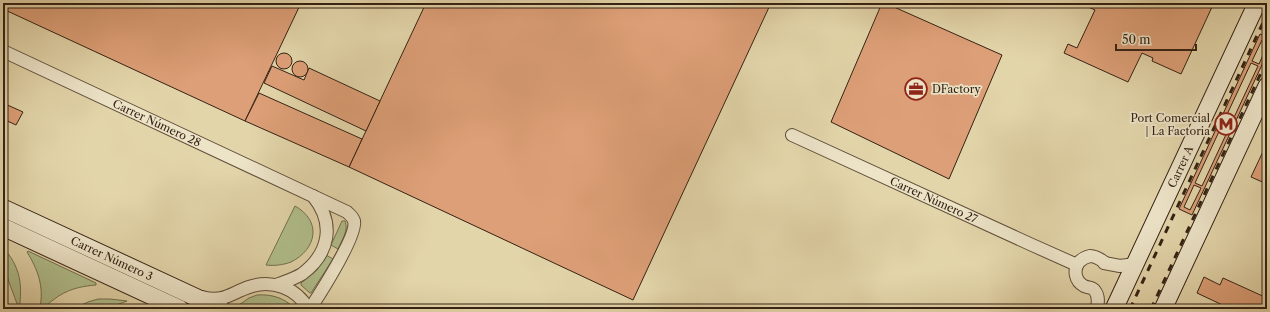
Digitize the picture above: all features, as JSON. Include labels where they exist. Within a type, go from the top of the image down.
[{"type":"main road","name":"Carrer A","points":[[1114,309],[1257,3]]},
{"type":"main road","points":[[1163,309],[1267,86]]},
{"type":"main road","name":"Carrer Número 3","points":[[3,208],[221,309]]},
{"type":"main road","name":"Carrer Número 3","points":[[3,227],[180,309]]},
{"type":"street","name":"Carrer Número 28","points":[[3,51],[312,195],[347,212],[352,216],[355,222],[354,229],[337,265],[309,309]]},
{"type":"street","name":"Carrer Número 27","points":[[792,135],[1077,265]]},
{"type":"street","points":[[276,285],[300,275],[320,256],[326,243],[327,232],[324,213],[312,195]]},
{"type":"street","points":[[1097,309],[1098,301],[1096,291],[1080,284],[1075,274],[1077,265],[1081,260],[1090,256],[1104,262],[1120,266],[1135,264]]},
{"type":"street","points":[[188,294],[207,298],[219,298],[230,296],[249,287],[258,285],[276,285],[297,294],[309,309]]},
{"type":"green space","points":[[295,206],[304,212],[309,219],[313,235],[311,243],[300,256],[291,262],[278,265],[266,265]]},
{"type":"green space","points":[[342,221],[345,221],[346,228],[338,249],[331,245]]},
{"type":"green space","points":[[3,248],[13,261],[19,276],[21,292],[19,309],[3,266]]},
{"type":"green space","points":[[28,251],[96,283],[96,285],[73,289],[60,295],[43,309],[40,308],[41,285],[37,272],[27,252]]},
{"type":"green space","points":[[326,255],[333,259],[310,293],[301,285],[301,283],[317,270]]},
{"type":"green space","points":[[257,295],[268,295],[283,299],[295,309],[241,309],[239,307],[239,305],[249,298]]},
{"type":"green space","points":[[98,299],[127,301],[106,309],[73,309]]},
{"type":"building","points":[[3,3],[301,3],[245,121],[3,9]]},
{"type":"building","points":[[426,3],[771,3],[633,300],[349,167]]},
{"type":"building","name":"DFactory","points":[[882,3],[1002,55],[949,179],[831,122]]},
{"type":"building","points":[[1087,3],[1204,3],[1212,7],[1181,74],[1152,61],[1153,58],[1142,53],[1128,82],[1064,53],[1068,44],[1077,48],[1095,10],[1086,6]]},
{"type":"building","points":[[1260,34],[1267,37],[1267,42],[1262,40],[1252,61],[1259,64],[1267,46],[1267,54],[1192,215],[1179,209]],"holes":[[[1251,63],[1258,66],[1202,186],[1195,183]],[[1194,185],[1201,188],[1190,210],[1184,207]]]},
{"type":"building","points":[[284,53],[291,58],[292,61],[287,68],[284,69],[277,64],[276,61],[281,54]]},
{"type":"building","points":[[300,61],[307,66],[308,69],[303,76],[300,77],[293,72],[292,69],[297,62]]},
{"type":"building","points":[[272,66],[304,80],[309,68],[380,101],[366,131],[264,83]]},
{"type":"building","points":[[259,93],[362,139],[349,167],[245,121]]},
{"type":"building","points":[[3,103],[23,112],[16,125],[3,119]]},
{"type":"building","points":[[1267,143],[1267,184],[1251,177]]},
{"type":"building","points":[[1204,277],[1220,285],[1223,278],[1267,298],[1267,309],[1231,309],[1197,293]]},
{"type":"railway","points":[[1130,309],[1267,14]]},
{"type":"railway","points":[[1151,309],[1267,60]]},
{"type":"place","name":"DFactory","points":[[916,89]]},
{"type":"place","name":"Port Comercial | La Factoria","points":[[1226,124]]}]
